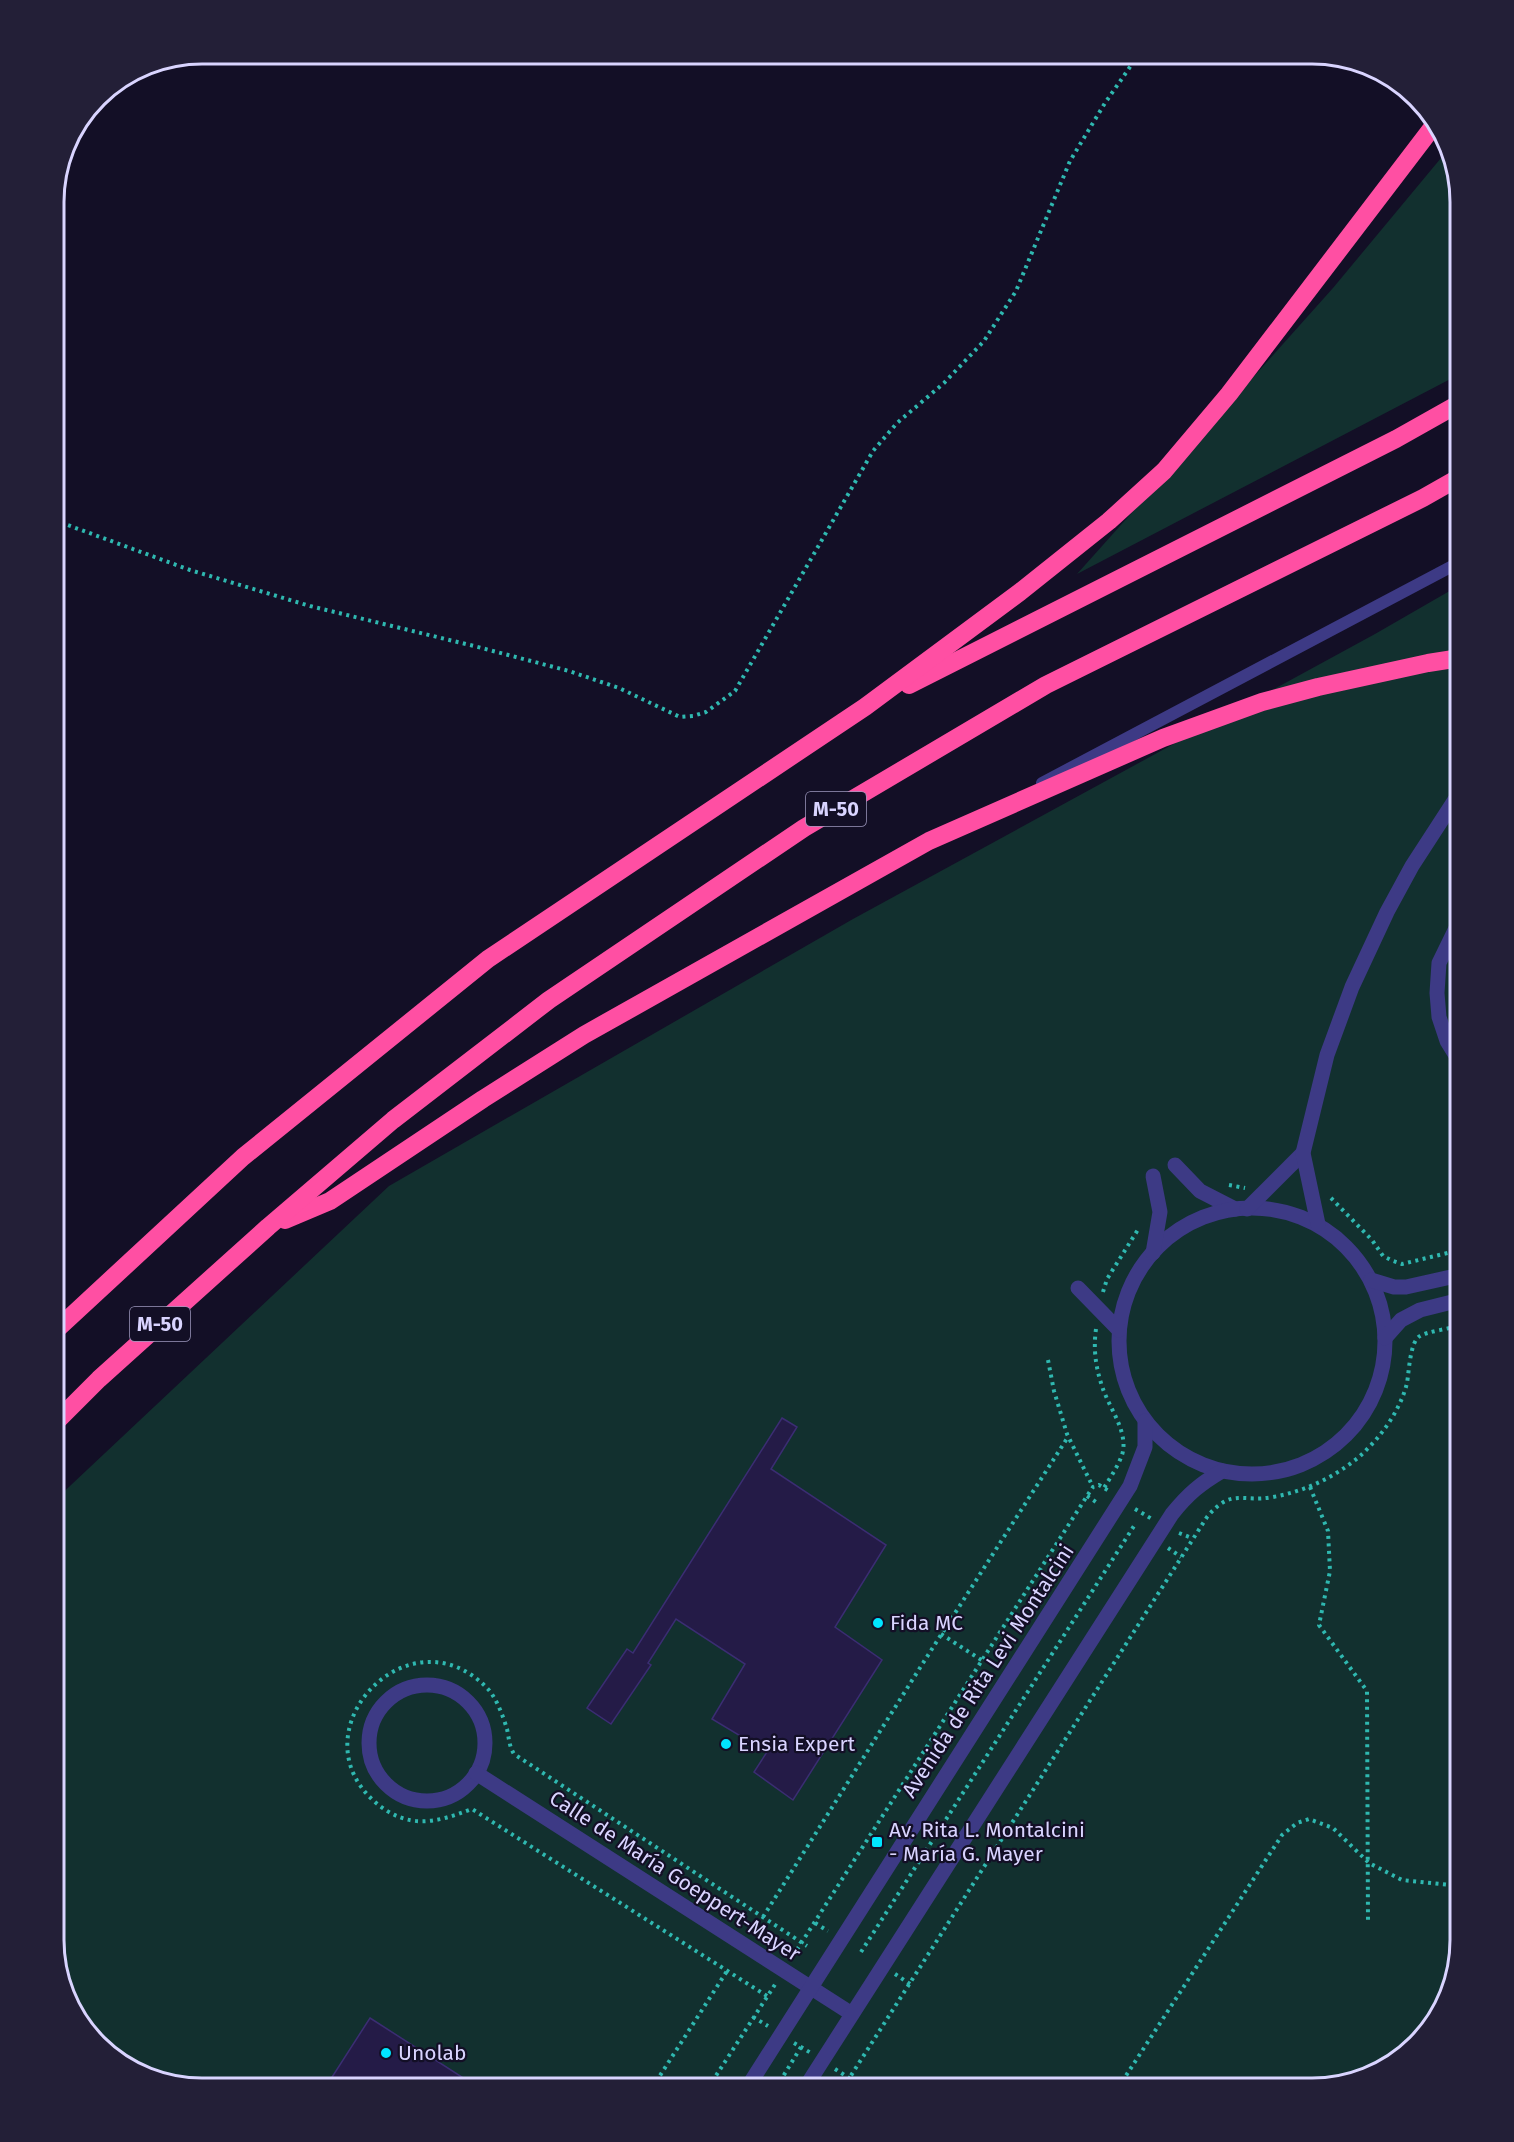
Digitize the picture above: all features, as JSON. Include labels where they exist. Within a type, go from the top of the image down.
[{"type":"highway","points":[[64,1322],[243,1157],[488,959],[865,707],[1020,592],[1109,521],[1164,471],[1229,394],[1429,131]]},
{"type":"highway","points":[[865,707],[1396,440],[1450,409]]},
{"type":"highway","name":"M-50","points":[[64,1414],[99,1379],[268,1227],[393,1120],[549,1000],[804,828],[1046,685],[1450,483]]},
{"type":"highway","points":[[268,1227],[330,1201],[584,1035],[929,841],[1163,738],[1262,702],[1340,682],[1450,660]]},
{"type":"street","points":[[1318,1224],[1304,1153],[1327,1055],[1352,987],[1387,912],[1412,866],[1450,807]]},
{"type":"street","points":[[1450,940],[1439,963],[1437,993],[1439,1017],[1450,1046]]},
{"type":"street","points":[[1241,1209],[1304,1153]]},
{"type":"street","points":[[1175,1166],[1200,1191],[1241,1209]]},
{"type":"street","points":[[1153,1176],[1160,1212],[1153,1253]]},
{"type":"street","points":[[1265,1208],[1284,1211],[1318,1224],[1346,1246],[1357,1259],[1371,1281],[1381,1309],[1385,1338],[1383,1361],[1373,1395],[1357,1423],[1334,1445],[1312,1460],[1283,1470],[1257,1474],[1222,1471],[1200,1464],[1183,1455],[1164,1441],[1145,1421],[1132,1400],[1124,1376],[1119,1353],[1119,1330],[1130,1287],[1140,1270],[1163,1242],[1190,1223],[1208,1215],[1241,1209],[1265,1208]]},
{"type":"street","points":[[1371,1281],[1394,1287],[1406,1287],[1450,1277]]},
{"type":"street","points":[[1078,1288],[1119,1330]]},
{"type":"street","points":[[1385,1338],[1401,1320],[1420,1310],[1450,1302]]},
{"type":"street","name":"Avenida de Rita Levi Montalcini","points":[[754,2078],[1118,1507],[1130,1486],[1145,1447],[1145,1421]]},
{"type":"street","points":[[812,2078],[1165,1526],[1188,1494],[1222,1471]]},
{"type":"street","points":[[413,1686],[436,1686],[457,1693],[474,1709],[483,1729],[484,1752],[476,1773],[461,1790],[440,1799],[418,1800],[396,1792],[380,1777],[370,1757],[369,1734],[377,1713],[393,1696],[413,1686]]},
{"type":"street","name":"Calle de María Goeppert-Mayer","points":[[476,1773],[852,2014]]},
{"type":"lane","points":[[929,841],[1450,567]]},
{"type":"path","points":[[65,524],[190,570],[299,603],[569,671],[619,688],[680,717],[706,712],[735,692],[873,451],[897,423],[944,383],[984,341],[1016,291],[1070,161],[1131,65]]},
{"type":"path","points":[[1223,1183],[1241,1189],[1248,1188]]},
{"type":"path","points":[[1329,1196],[1372,1240],[1383,1256],[1393,1261],[1402,1264],[1450,1252]]},
{"type":"path","points":[[1104,1488],[1122,1456],[1124,1442],[1098,1370],[1094,1346],[1099,1308],[1107,1279],[1141,1224]]},
{"type":"path","points":[[849,2078],[1192,1539],[1218,1503],[1233,1498],[1271,1497],[1310,1487],[1331,1477],[1353,1461],[1372,1446],[1398,1407],[1407,1384],[1413,1343],[1419,1336],[1450,1328]]},
{"type":"path","points":[[1048,1360],[1068,1437],[1094,1487]]},
{"type":"path","points":[[763,1917],[1068,1437]]},
{"type":"path","points":[[715,2077],[1094,1487],[1099,1485],[1104,1488],[1134,1526],[1181,1557]]},
{"type":"path","points":[[1310,1487],[1328,1531],[1330,1571],[1319,1625],[1367,1691],[1368,1923]]},
{"type":"path","points":[[1087,1496],[1192,1539]]},
{"type":"path","points":[[861,1953],[1134,1526]]},
{"type":"path","points":[[941,1634],[983,1661]]},
{"type":"path","points":[[1125,2078],[1282,1835],[1297,1823],[1309,1819],[1334,1828],[1369,1863],[1402,1880],[1450,1885]]},
{"type":"path","points":[[815,1923],[910,1983]]},
{"type":"path","points":[[659,2077],[727,1971]]},
{"type":"path","points":[[753,2017],[848,2078]]},
{"type":"path","points":[[782,2078],[801,2047]]},
{"type":"green space","points":[[1442,157],[1450,203],[1450,379],[1077,574],[1333,288]]},
{"type":"green space","points":[[1450,591],[1450,1939],[1445,1975],[1439,1992],[1421,2023],[1409,2037],[1380,2059],[1364,2067],[1347,2073],[1311,2078],[194,2077],[167,2073],[150,2067],[119,2049],[105,2037],[83,2008],[75,1992],[69,1975],[64,1939],[64,1491],[389,1186],[853,919]]},
{"type":"building","points":[[782,1418],[797,1427],[771,1469],[886,1545],[835,1627],[882,1660],[793,1800],[754,1772],[767,1752],[712,1719],[745,1664],[676,1619],[648,1663],[651,1665],[611,1724],[587,1708],[627,1649],[633,1653]]},
{"type":"building","name":"Unolab","points":[[370,2018],[462,2077],[332,2077]]},
{"type":"place","name":"Fida MC","points":[[878,1623]]},
{"type":"place","name":"Ensia Expert","points":[[726,1744]]},
{"type":"place","name":"Av. Rita L. Montalcini - María G. Mayer","points":[[877,1842]]},
{"type":"place","name":"Unolab","points":[[386,2053]]}]
